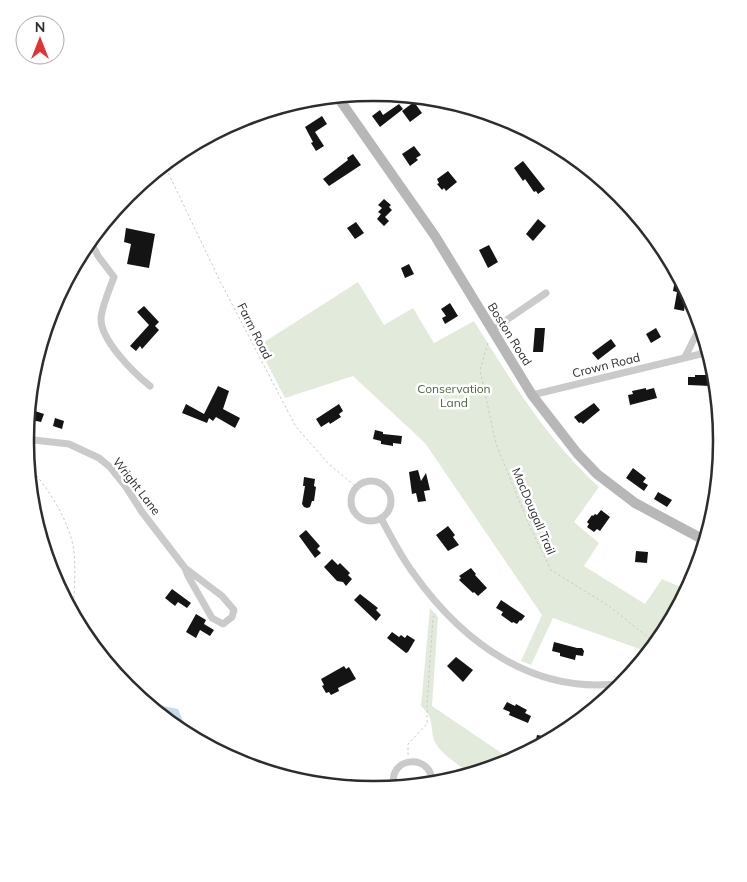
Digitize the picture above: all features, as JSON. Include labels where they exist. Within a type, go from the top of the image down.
[{"type":"main road","name":"Boston Road","points":[[342,103],[435,236],[532,395],[566,438],[597,474],[635,503],[699,537]]},
{"type":"street","points":[[94,248],[114,277],[101,318],[103,331],[136,375],[150,386]]},
{"type":"street","points":[[492,330],[546,293]]},
{"type":"street","points":[[685,357],[696,335]]},
{"type":"street","name":"Crown Road","points":[[532,395],[702,353]]},
{"type":"street","name":"Wright Lane","points":[[34,440],[69,444],[99,458],[110,467],[185,568],[212,618],[223,624],[232,617],[234,610],[222,596],[207,582],[185,568]]},
{"type":"street","points":[[372,480],[387,488],[391,504],[386,514],[381,518],[365,520],[355,513],[350,501],[352,492],[361,482],[372,480]]},
{"type":"street","points":[[381,518],[406,563],[440,606],[488,649],[510,663],[534,674],[575,684],[610,684]]},
{"type":"street","points":[[394,780],[394,774],[397,769],[408,762],[419,762],[424,765],[431,776]]},
{"type":"path","name":"Farm Road","points":[[167,171],[233,307],[296,427],[329,464],[356,487]]},
{"type":"path","name":"MacDougall Trail","points":[[492,330],[480,370],[496,444],[550,570],[609,606],[650,639]]},
{"type":"path","points":[[35,473],[69,527],[74,553],[73,600]]},
{"type":"path","points":[[408,762],[408,744],[427,724],[433,618],[440,606]]},
{"type":"green space","name":"Conservation Land","points":[[358,282],[384,325],[413,308],[434,343],[474,321],[516,387],[547,430],[580,469],[599,487],[574,522],[599,543],[584,566],[645,604],[662,579],[680,587],[668,611],[643,648],[642,650],[553,618],[531,665],[521,661],[542,615],[425,443],[353,376],[285,398],[258,346]]},
{"type":"green space","points":[[430,608],[438,617],[432,706],[504,755],[464,768],[438,747],[433,737],[429,716],[421,706]]},
{"type":"water","points":[[161,706],[178,709],[184,722],[167,711]]},
{"type":"building","points":[[412,103],[415,104],[422,113],[410,122],[402,111]]},
{"type":"building","points":[[399,104],[403,109],[380,127],[372,116],[380,110],[383,115]]},
{"type":"building","points":[[322,116],[327,124],[315,132],[324,146],[316,151],[305,127]]},
{"type":"building","points":[[414,146],[421,155],[410,166],[402,154]]},
{"type":"building","points":[[353,154],[361,165],[329,186],[323,179]]},
{"type":"building","points":[[523,161],[545,189],[538,194],[536,191],[534,192],[525,179],[523,181],[514,168]]},
{"type":"building","points":[[448,171],[457,182],[446,191],[444,188],[442,190],[437,184],[439,183],[437,179]]},
{"type":"building","points":[[384,199],[391,205],[389,207],[392,210],[385,217],[389,221],[384,226],[377,219],[381,214],[378,212],[382,208],[378,205]]},
{"type":"building","points":[[538,219],[546,226],[533,241],[526,234]]},
{"type":"building","points":[[356,222],[364,233],[355,239],[347,228]]},
{"type":"building","points":[[126,228],[155,234],[149,268],[127,264],[131,244],[124,242]]},
{"type":"building","points":[[489,245],[498,262],[488,268],[479,250]]},
{"type":"building","points":[[409,264],[414,274],[405,278],[401,268]]},
{"type":"building","points":[[674,284],[685,306],[684,311],[674,309],[677,292],[673,291]]},
{"type":"building","points":[[450,303],[458,316],[445,324],[442,318],[446,316],[441,309]]},
{"type":"building","points":[[144,306],[159,322],[155,326],[159,330],[142,349],[140,346],[136,351],[130,346],[149,325],[137,312]]},
{"type":"building","points":[[535,328],[545,328],[543,352],[533,352]]},
{"type":"building","points":[[656,328],[661,337],[651,343],[646,334]]},
{"type":"building","points":[[611,339],[616,346],[598,360],[592,353]]},
{"type":"building","points":[[695,375],[707,375],[708,386],[688,385],[688,377],[695,377]]},
{"type":"building","points":[[218,386],[229,391],[223,409],[240,418],[235,428],[216,417],[213,421],[209,418],[207,423],[182,413],[186,404],[204,414]]},
{"type":"building","points":[[646,388],[646,390],[654,388],[657,398],[630,405],[628,395],[633,394],[632,391]]},
{"type":"building","points":[[594,403],[600,410],[583,424],[579,423],[574,417]]},
{"type":"building","points":[[339,404],[343,411],[339,414],[341,417],[321,427],[316,419]]},
{"type":"building","points":[[35,411],[44,414],[41,422],[34,420]]},
{"type":"building","points":[[55,418],[64,421],[62,429],[53,426]]},
{"type":"building","points":[[375,430],[383,432],[383,434],[402,436],[401,444],[393,443],[393,446],[381,444],[381,441],[373,439]]},
{"type":"building","points":[[633,468],[646,478],[643,482],[648,485],[644,491],[626,478]]},
{"type":"building","points":[[418,470],[421,481],[426,473],[430,490],[424,491],[426,501],[418,502],[416,493],[412,494],[409,472]]},
{"type":"building","points":[[304,477],[315,479],[314,486],[316,487],[314,501],[307,508],[302,504],[305,486],[303,486]]},
{"type":"building","points":[[658,492],[672,500],[667,507],[654,499]]},
{"type":"building","points":[[601,510],[610,517],[600,531],[597,529],[594,532],[587,527],[589,524],[587,522],[592,515],[597,515]]},
{"type":"building","points":[[448,526],[455,535],[453,537],[459,545],[448,551],[436,535]]},
{"type":"building","points":[[306,530],[320,546],[317,549],[321,553],[315,558],[299,536]]},
{"type":"building","points":[[636,551],[648,552],[647,563],[635,562]]},
{"type":"building","points":[[332,559],[338,565],[340,563],[350,573],[348,575],[352,579],[346,586],[343,582],[337,581],[324,567]]},
{"type":"building","points":[[471,568],[487,588],[478,596],[459,580],[461,578],[459,576]]},
{"type":"building","points":[[172,589],[191,603],[187,608],[178,602],[175,606],[165,598]]},
{"type":"building","points":[[360,594],[378,608],[376,610],[381,615],[376,621],[354,600]]},
{"type":"building","points":[[501,600],[525,616],[521,621],[517,624],[512,623],[501,615],[503,612],[496,608]]},
{"type":"building","points":[[196,614],[206,620],[204,624],[214,630],[210,636],[200,630],[196,638],[186,632]]},
{"type":"building","points":[[392,632],[399,637],[401,635],[405,638],[407,635],[415,640],[408,652],[406,653],[387,638]]},
{"type":"building","points":[[554,642],[582,648],[584,651],[583,656],[576,655],[575,660],[560,656],[560,653],[552,651]]},
{"type":"building","points":[[456,657],[473,670],[463,682],[447,666]]},
{"type":"building","points":[[344,666],[346,669],[349,667],[356,679],[338,688],[339,691],[331,695],[329,692],[326,693],[321,679]]},
{"type":"building","points":[[507,702],[527,710],[525,713],[531,716],[528,723],[509,715],[510,712],[503,709]]}]
